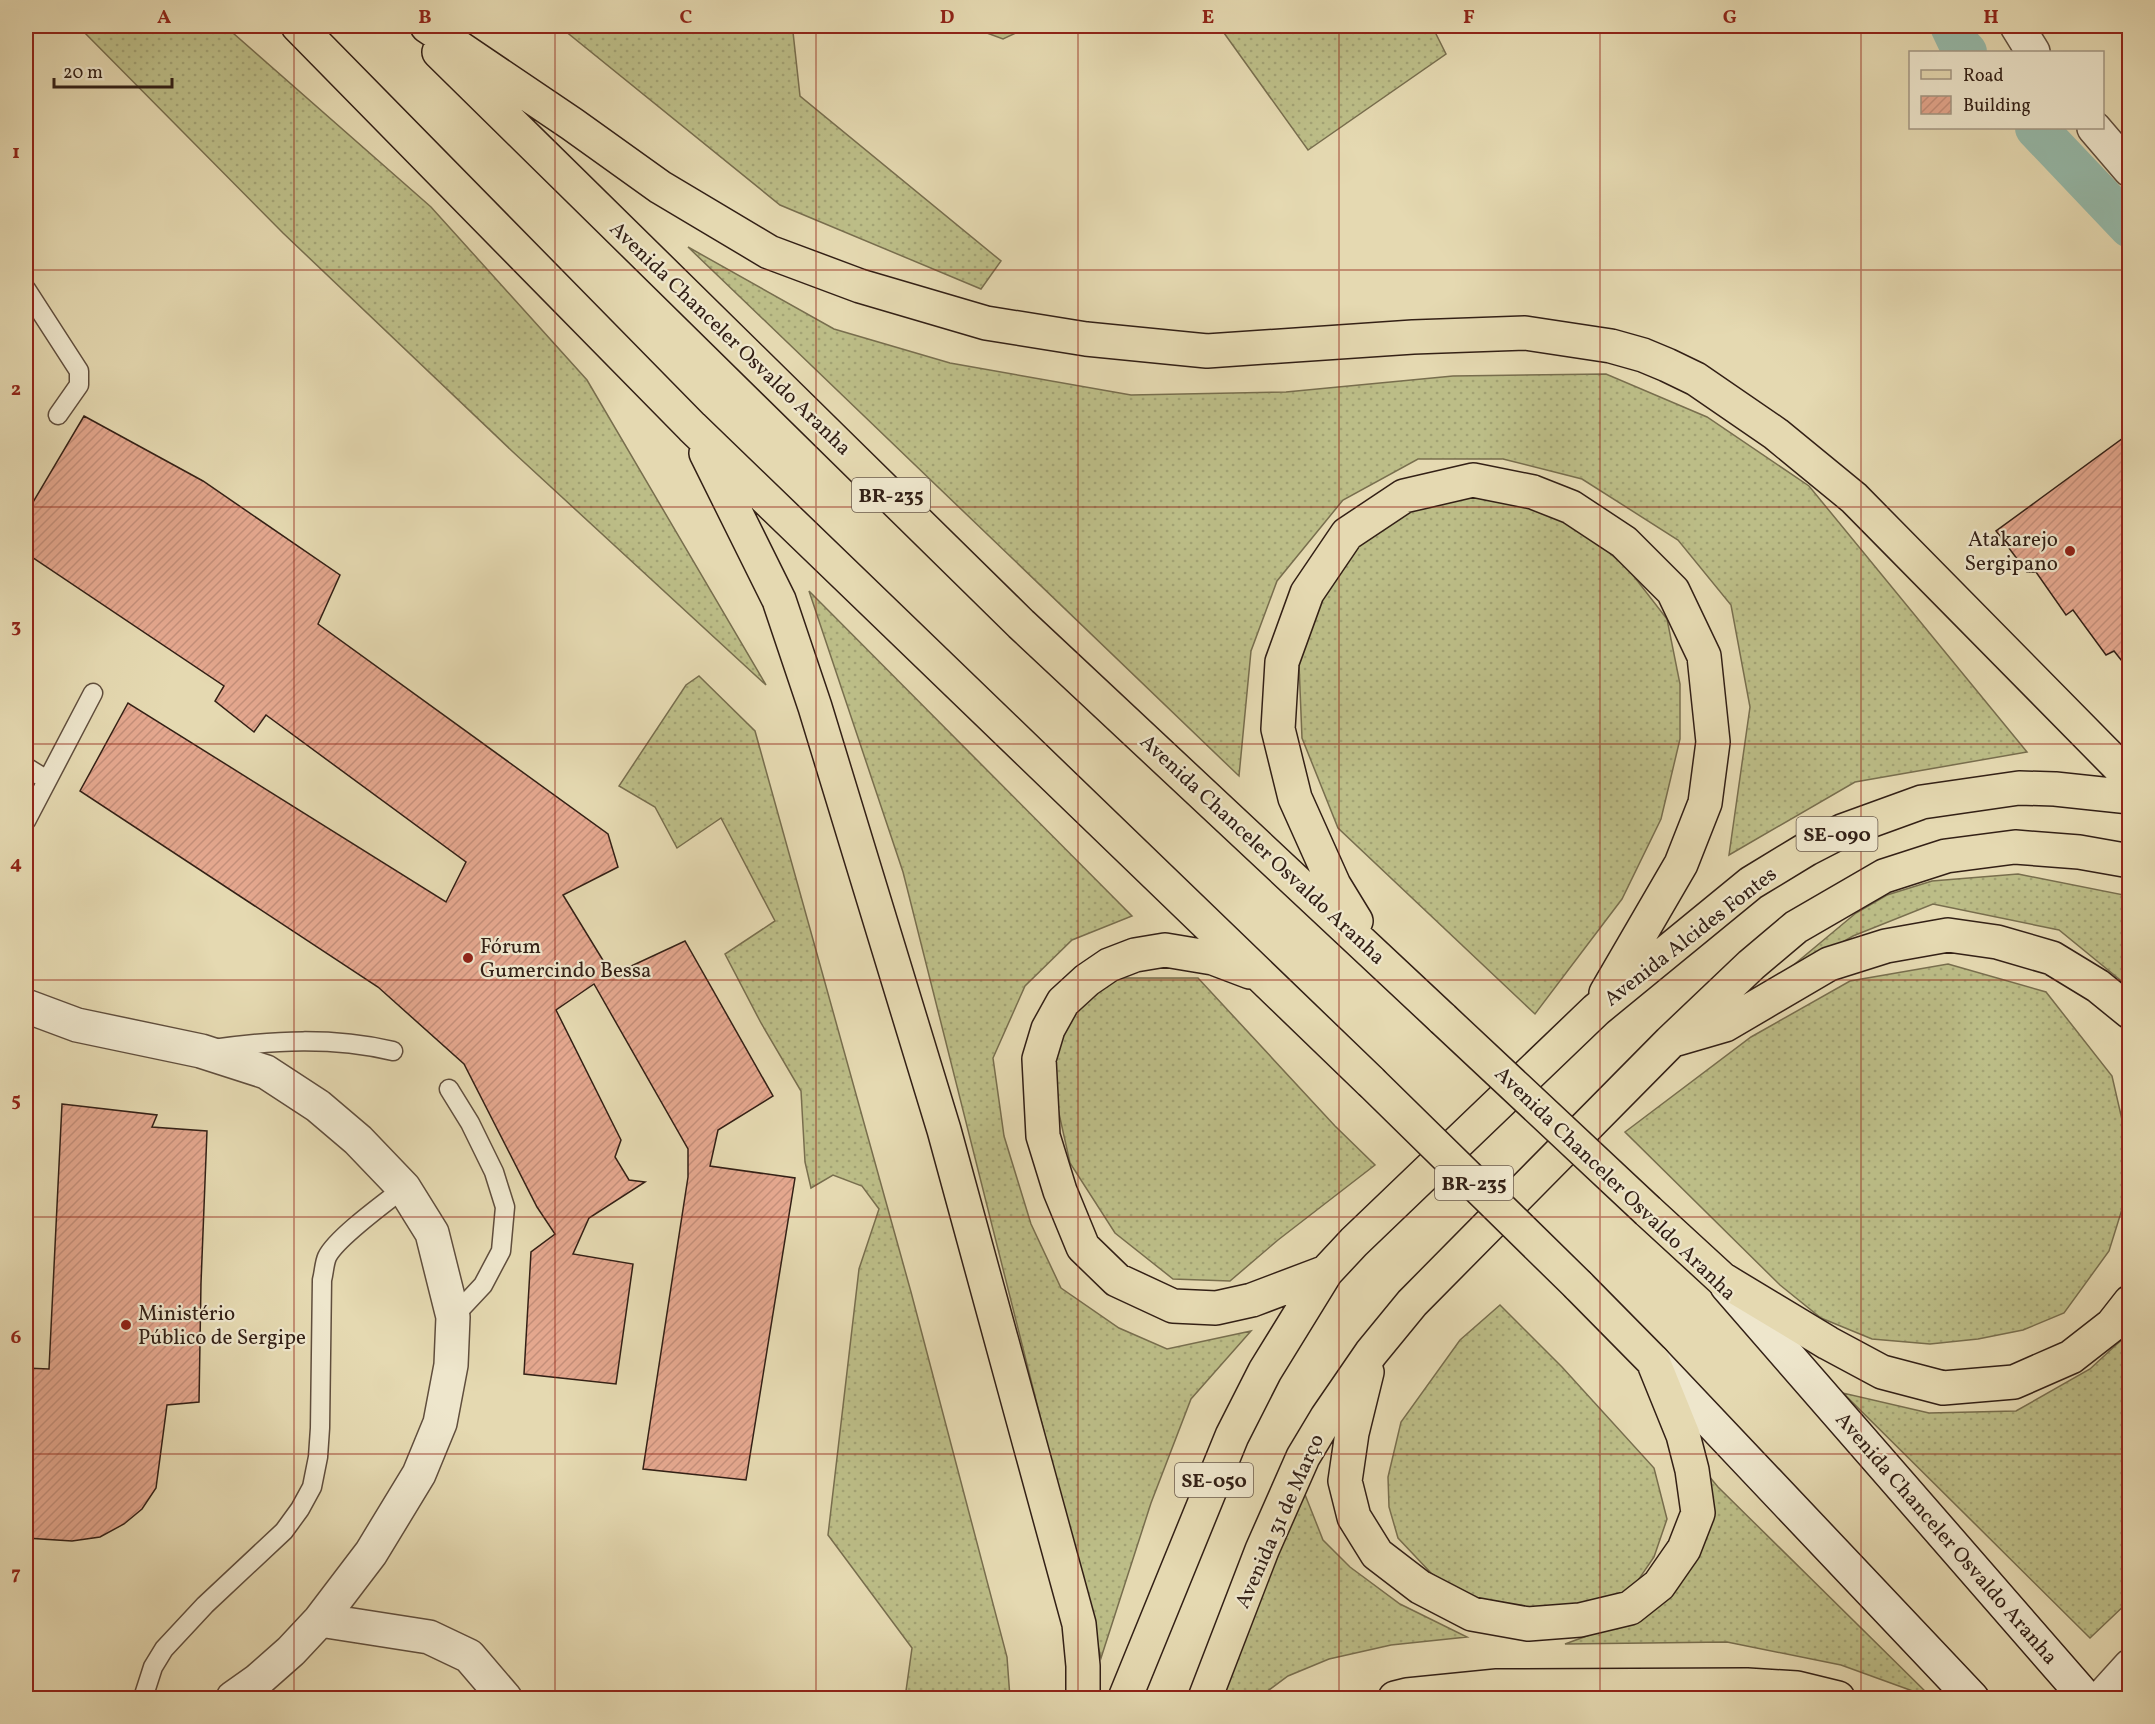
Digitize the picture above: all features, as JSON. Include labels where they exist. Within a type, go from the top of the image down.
[{"type":"main road","name":"BR-235","points":[[298,26],[692,427],[1371,1082],[1653,1361]]},
{"type":"main road","name":"Avenida Chanceler Osvaldo Aranha","points":[[412,26],[1021,624],[1722,1279]]},
{"type":"main road","points":[[427,26],[572,123],[660,187],[769,252],[860,286],[986,323],[1086,339],[1207,351],[1413,337],[1525,333],[1611,346],[1666,364],[1696,379],[1776,434],[1854,498],[2130,778]]},
{"type":"main road","points":[[692,427],[779,600],[815,707],[944,1130],[1000,1329],[1079,1624],[1083,1698]]},
{"type":"main road","points":[[1378,956],[1334,885],[1295,798],[1278,729],[1282,662],[1307,593],[1347,534],[1404,496],[1473,480],[1533,492],[1571,507],[1624,542],[1673,591],[1704,656],[1713,742],[1705,803],[1681,864],[1596,1010]]},
{"type":"main road","name":"Avenida Alcides Fontes","points":[[1596,1010],[1751,883],[1842,831],[1922,802],[1993,791],[2019,788],[2055,789],[2130,797]]},
{"type":"main road","name":"SE-090","points":[[1670,1042],[1751,965],[1796,927],[1884,876],[1947,856],[2015,847],[2079,852],[2130,861]]},
{"type":"main road","points":[[1670,1042],[1725,1025],[1829,964],[1886,946],[1948,935],[1997,942],[2052,958],[2098,986],[2130,1012]]},
{"type":"main road","points":[[1258,975],[1213,958],[1165,950],[1109,965],[1087,980],[1063,1002],[1047,1029],[1039,1059],[1043,1136],[1060,1191],[1083,1247],[1118,1280],[1173,1306],[1216,1308],[1252,1300],[1326,1272]]},
{"type":"main road","name":"SE-050","points":[[1125,1698],[1232,1436],[1265,1371],[1326,1272],[1354,1242],[1596,1010]]},
{"type":"main road","name":"Avenida 31 de Março","points":[[1205,1698],[1262,1550],[1303,1457],[1327,1417],[1371,1353],[1412,1304],[1670,1042]]},
{"type":"main road","points":[[1722,1279],[1828,1343],[1882,1372],[1942,1388],[2014,1382],[2072,1357],[2112,1325],[2130,1302]]},
{"type":"main road","points":[[1371,1353],[1352,1433],[1346,1481],[1354,1517],[1377,1554],[1420,1587],[1472,1614],[1528,1624],[1580,1620],[1630,1608],[1659,1585],[1684,1549],[1698,1512],[1692,1470],[1683,1435],[1653,1361]]},
{"type":"main road","points":[[1395,1698],[1497,1686],[1724,1685],[1797,1688],[1838,1698]]},
{"type":"street","points":[[2017,26],[2032,51]]},
{"type":"street","points":[[2095,129],[2130,170]]},
{"type":"street","points":[[26,1006],[77,1025],[201,1051],[266,1072],[318,1106],[358,1140],[404,1188],[432,1233],[453,1317],[451,1365],[440,1424],[419,1474],[370,1553],[320,1620],[291,1651],[257,1681],[233,1698]]},
{"type":"street","name":"Avenida Chanceler Osvaldo Aranha","points":[[1722,1279],[2086,1698]]},
{"type":"street","name":"BR-235","points":[[1653,1361],[1972,1698]]},
{"type":"street","points":[[320,1620],[429,1637],[469,1656],[505,1698]]},
{"type":"street","points":[[2101,1698],[2130,1666]]},
{"type":"lane","points":[[26,290],[79,371],[79,385],[58,415]]},
{"type":"lane","points":[[26,821],[93,693]]},
{"type":"lane","points":[[26,767],[47,780]]},
{"type":"lane","points":[[201,1051],[248,1044],[315,1040],[360,1043],[393,1051]]},
{"type":"lane","points":[[449,1089],[470,1123],[494,1172],[506,1207],[501,1251],[483,1285],[453,1317]]},
{"type":"lane","points":[[143,1698],[153,1667],[164,1649],[205,1605],[284,1531],[312,1487],[318,1457],[320,1428],[322,1280],[327,1257],[336,1245],[363,1220],[404,1188]]},
{"type":"green space","points":[[78,26],[225,26],[431,207],[587,380],[766,685],[513,452],[283,233]]},
{"type":"green space","points":[[559,26],[802,26],[793,32],[800,96],[1001,261],[981,289],[780,205]]},
{"type":"green space","points":[[968,26],[1031,26],[1003,39]]},
{"type":"green space","points":[[1219,26],[1432,26],[1446,54],[1308,150]]},
{"type":"green space","points":[[688,247],[834,329],[950,363],[1131,395],[1286,392],[1453,376],[1606,374],[1707,417],[1809,486],[2027,752],[1855,782],[1729,855],[1750,707],[1731,605],[1678,540],[1582,479],[1503,459],[1418,459],[1343,500],[1277,581],[1251,651],[1239,776]]},
{"type":"green space","points":[[1444,493],[1534,502],[1580,527],[1629,570],[1667,619],[1680,684],[1680,739],[1661,819],[1622,899],[1535,1014],[1338,828],[1302,738],[1299,664],[1320,601],[1339,565],[1369,536],[1413,504]]},
{"type":"green space","points":[[809,591],[1132,916],[1072,940],[1025,986],[993,1058],[1004,1136],[1031,1224],[1061,1288],[1119,1328],[1167,1349],[1251,1331],[1191,1399],[1151,1503],[1101,1658],[903,872]]},
{"type":"green space","points":[[699,676],[755,731],[911,1292],[1007,1657],[1010,1698],[905,1698],[912,1648],[828,1535],[859,1269],[879,1209],[862,1186],[833,1175],[811,1188],[805,1162],[801,1091],[761,1023],[725,954],[775,921],[721,818],[677,848],[655,807],[619,786],[686,685]]},
{"type":"green space","points":[[2018,874],[2129,896],[2129,993],[2119,979],[2059,930],[1933,904],[1853,936],[1772,983],[1856,913],[1887,895],[1932,881]]},
{"type":"green space","points":[[1948,964],[2046,992],[2112,1076],[2129,1150],[2129,1187],[2109,1251],[2064,1313],[2023,1330],[1978,1339],[1930,1344],[1872,1339],[1821,1318],[1780,1285],[1625,1132],[1751,1037],[1850,981]]},
{"type":"green space","points":[[1112,978],[1198,978],[1335,1126],[1375,1165],[1278,1240],[1230,1281],[1173,1279],[1115,1233],[1070,1163],[1050,1073],[1049,1044],[1073,1015]]},
{"type":"green space","points":[[1500,1305],[1562,1367],[1654,1468],[1667,1519],[1654,1557],[1626,1598],[1589,1616],[1463,1599],[1431,1573],[1398,1538],[1389,1507],[1388,1477],[1401,1422],[1460,1340]]},
{"type":"green space","points":[[2129,1333],[2129,1601],[2090,1638],[1843,1393],[1929,1413],[2016,1411],[2090,1369]]},
{"type":"green space","points":[[1698,1463],[1718,1487],[1932,1698],[1841,1665],[1727,1642],[1565,1644],[1633,1619],[1674,1590]]},
{"type":"green space","points":[[1302,1487],[1323,1540],[1350,1567],[1400,1604],[1467,1637],[1391,1645],[1329,1659],[1288,1676],[1258,1698],[1222,1698]]},
{"type":"building","name":"Fórum Gumercindo Bessa","points":[[84,416],[203,481],[340,575],[318,624],[608,834],[618,867],[563,895],[612,975],[685,941],[773,1096],[718,1130],[710,1166],[795,1178],[746,1480],[643,1469],[688,1177],[688,1149],[594,984],[556,1010],[621,1140],[615,1157],[629,1180],[645,1182],[589,1218],[573,1254],[633,1264],[616,1384],[524,1374],[531,1252],[555,1234],[537,1207],[464,1064],[378,987],[80,791],[128,703],[446,902],[466,862],[266,715],[254,732],[215,701],[224,686],[26,553],[26,514]]},
{"type":"building","name":"Atakarejo Sergipano","points":[[2130,433],[2130,671],[2114,651],[2106,655],[2073,610],[2066,615],[2036,572],[2027,572],[1996,531]]},
{"type":"building","name":"Ministério Público de Sergipe","points":[[62,1104],[157,1115],[152,1127],[207,1131],[199,1402],[167,1405],[156,1488],[142,1509],[124,1524],[100,1537],[72,1541],[26,1538],[26,1368],[49,1369]]},
{"type":"waterway","points":[[1951,26],[1965,51]]},
{"type":"waterway","points":[[2037,129],[2130,227]]},
{"type":"place","name":"Atakarejo Sergipano","points":[[2070,551]]},
{"type":"place","name":"Fórum Gumercindo Bessa","points":[[468,958]]},
{"type":"place","name":"Ministério Público de Sergipe","points":[[126,1325]]}]
